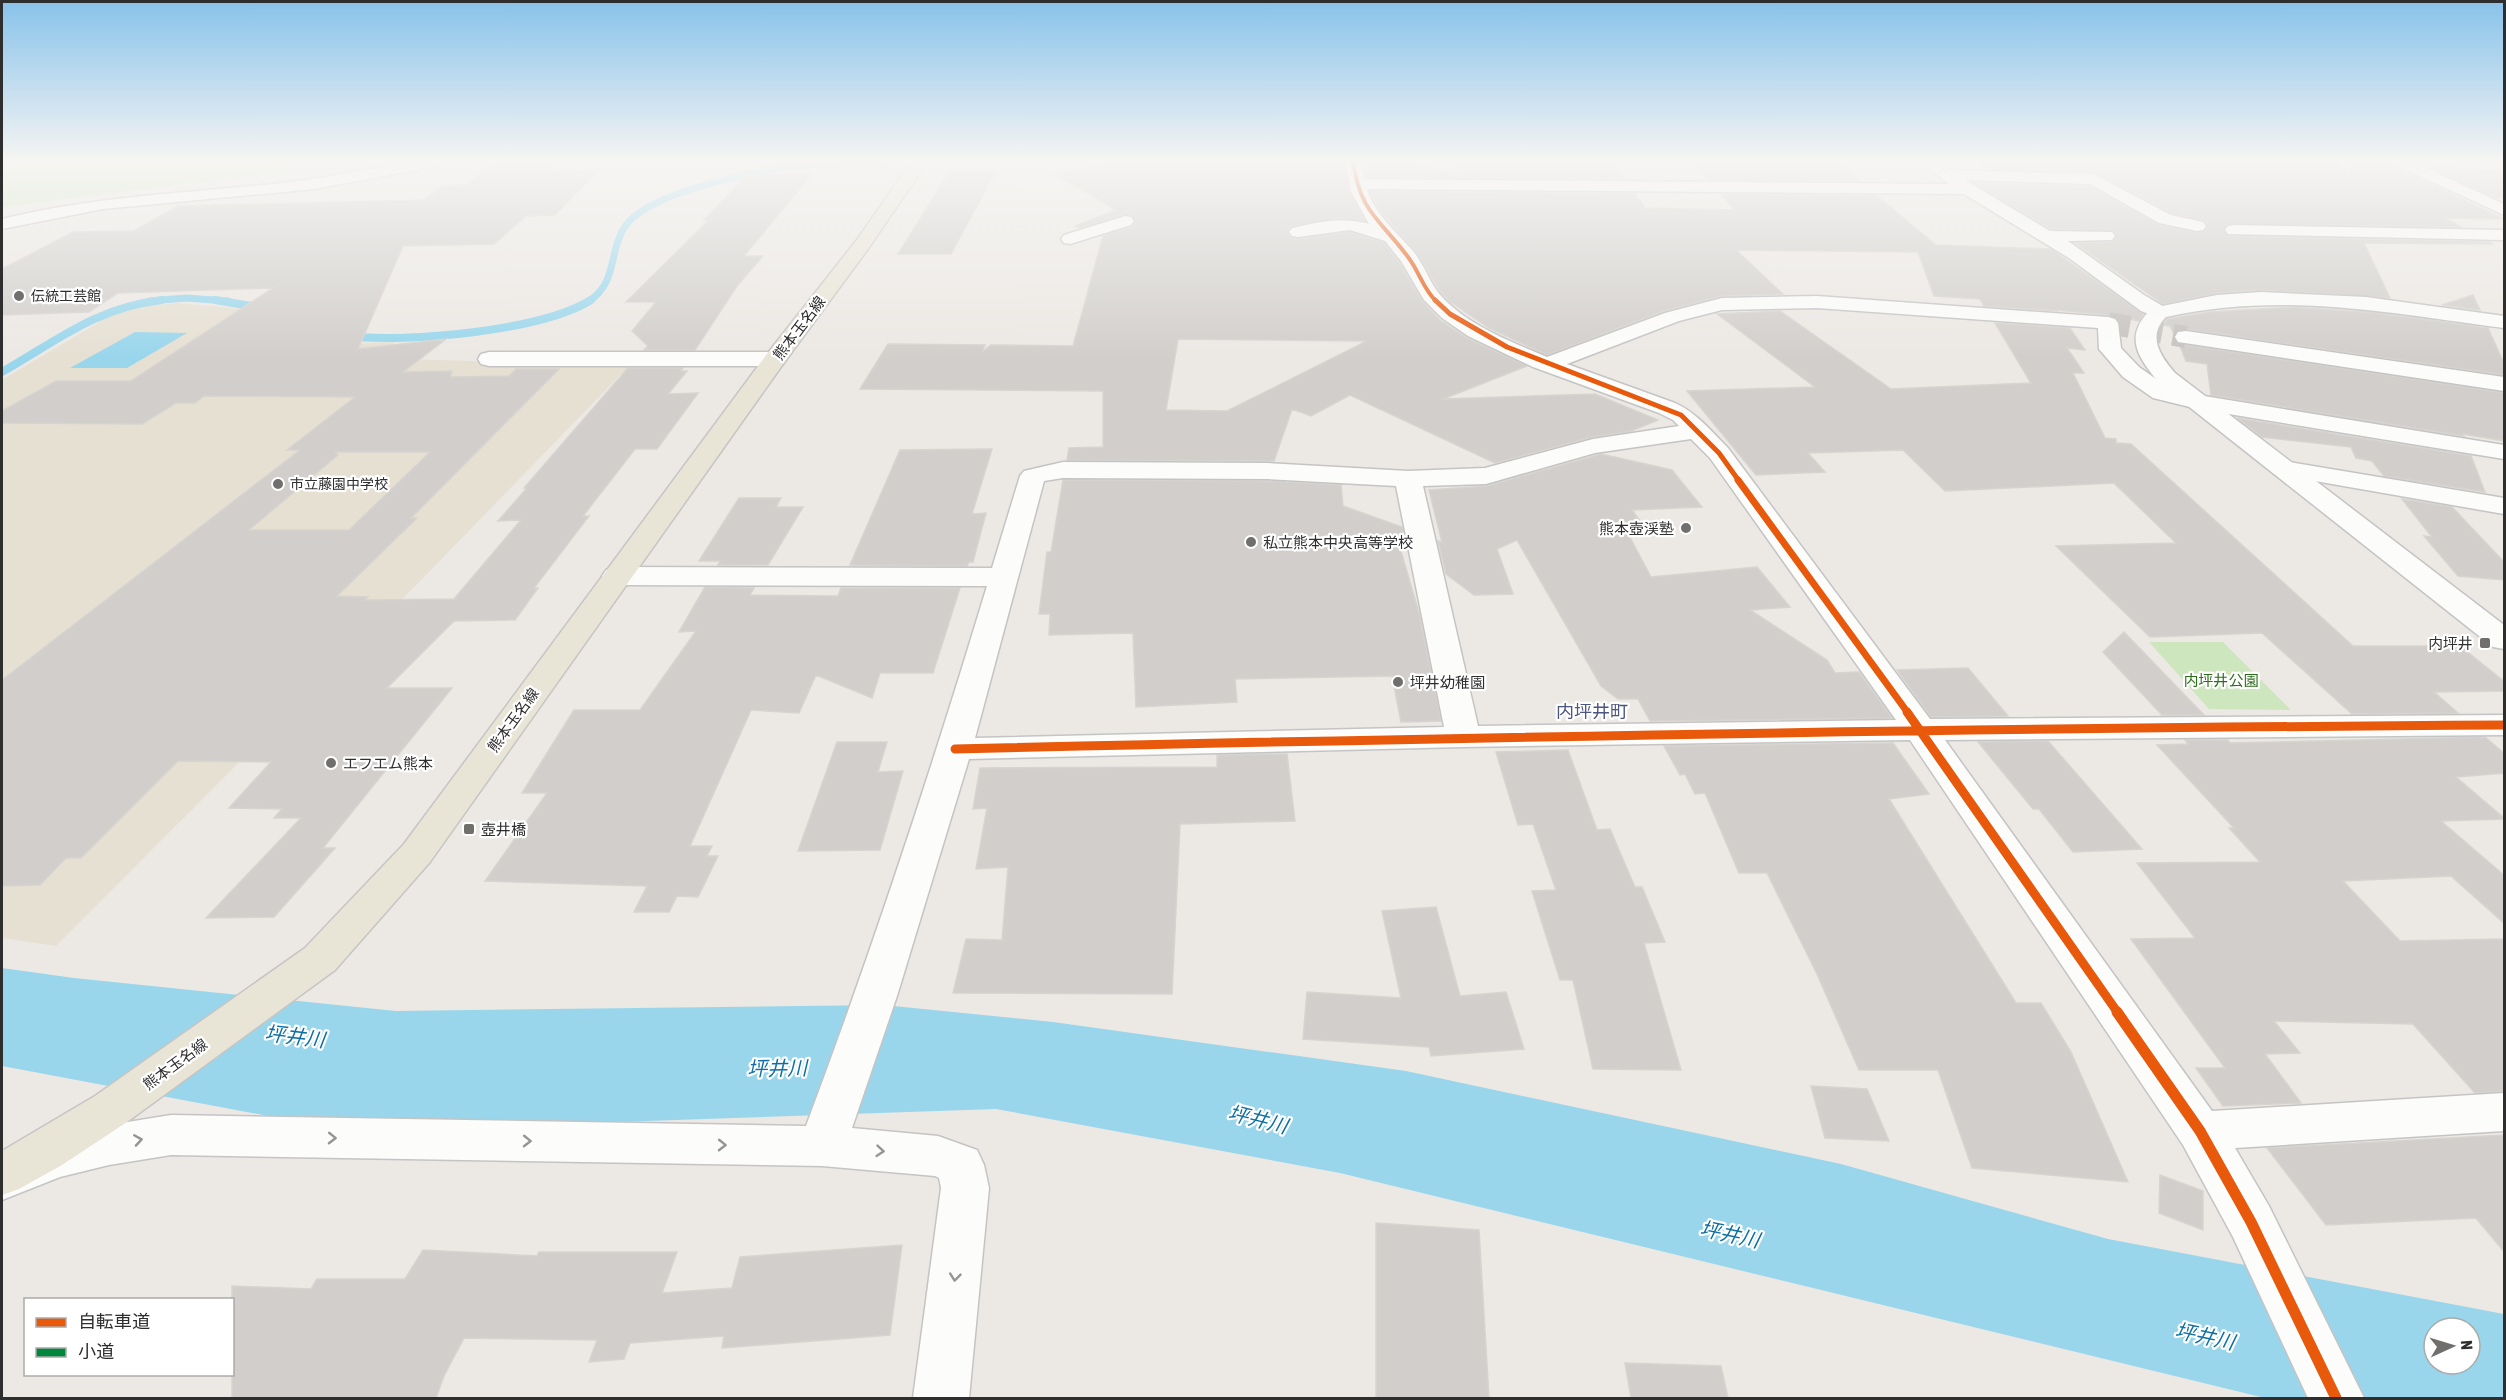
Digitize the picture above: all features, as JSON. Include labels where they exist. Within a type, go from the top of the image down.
[{"type":"main road","name":"熊本玉名線","points":[[2,1174],[45,1151],[111,1109],[320,959],[417,853],[616,576],[875,226]]},
{"type":"street","points":[[1070,238],[1108,226]]},
{"type":"street","points":[[1298,232],[1334,226]]},
{"type":"street","points":[[1361,226],[1382,236],[1389,236]]},
{"type":"street","points":[[1379,226],[1407,254],[1431,297],[1475,331],[1548,363],[1668,408],[1680,415],[1719,453],[1921,731],[2200,1131],[2250,1222],[2336,1398]]},
{"type":"street","points":[[2026,226],[2098,269],[2146,306],[2159,312]]},
{"type":"street","points":[[2234,230],[2505,236]]},
{"type":"street","points":[[2289,244],[2342,247],[2318,232]]},
{"type":"street","points":[[2042,236],[2106,236]]},
{"type":"street","points":[[2505,322],[2351,302],[2306,299],[2229,300],[2159,312],[2150,319],[2145,340],[2149,358],[2167,378],[2505,640]]},
{"type":"street","points":[[1548,363],[1696,309],[1722,304],[1817,302],[2108,323],[2110,349],[2131,372],[2161,393],[2198,402],[2505,452]]},
{"type":"street","points":[[2186,337],[2505,384]]},
{"type":"street","points":[[489,359],[775,359]]},
{"type":"street","points":[[827,1134],[876,996],[955,748],[1033,476],[1063,470],[1267,471],[1408,480],[1486,476],[1593,446],[1698,431]]},
{"type":"street","points":[[2283,469],[2505,506]]},
{"type":"street","points":[[1408,480],[1463,737]]},
{"type":"street","points":[[616,576],[1004,577]]},
{"type":"street","points":[[955,748],[2100,727],[2505,725]]},
{"type":"street","points":[[2200,1131],[2505,1112]]},
{"type":"street","points":[[2,1179],[54,1158],[109,1145],[171,1135],[827,1134],[938,1156],[960,1165],[964,1188],[941,1398]]},
{"type":"shaded area","points":[[177,303],[244,309],[350,344],[393,342],[401,359],[634,361],[424,577],[56,946],[2,938],[2,380],[108,317],[141,307]]},
{"type":"green space","name":"内坪井公園","points":[[2149,642],[2223,642],[2291,710],[2209,709]]},
{"type":"water","points":[[135,332],[187,333],[127,368],[70,368]]},
{"type":"water","name":"坪井川","points":[[2,968],[74,978],[396,1011],[883,1005],[1053,1022],[1406,1071],[1841,1164],[2108,1239],[2504,1314],[2504,1398],[2265,1398],[1340,1173],[996,1109],[558,1124],[279,1118],[2,1066]]},
{"type":"building","points":[[142,226],[514,226],[494,244],[403,246],[358,349],[446,339],[403,372],[452,371],[450,377],[509,376],[516,369],[559,369],[411,518],[417,518],[337,596],[368,597],[365,600],[454,599],[521,520],[498,521],[628,368],[683,368],[681,371],[687,371],[668,394],[698,393],[657,449],[635,449],[583,516],[589,516],[534,588],[538,588],[515,620],[454,621],[387,688],[452,688],[323,848],[335,848],[274,917],[206,918],[301,818],[274,818],[282,809],[229,808],[271,762],[178,761],[81,858],[66,858],[40,885],[2,886],[2,680],[300,450],[287,450],[355,397],[204,396],[195,403],[176,403],[142,424],[2,423],[2,411],[56,381],[131,381],[273,288],[118,293],[89,312],[2,315],[2,269],[73,232],[134,231]],"holes":[[[335,452],[430,452],[349,530],[249,530],[338,455]]]},
{"type":"building","points":[[703,226],[769,226],[744,256],[763,256],[737,286],[695,350],[644,350],[648,346],[632,331],[656,302],[626,302]]},
{"type":"building","points":[[915,226],[966,226],[951,254],[898,254]]},
{"type":"building","points":[[1292,226],[1287,232],[1290,237],[1298,239],[1350,232],[1384,243],[1399,262],[1422,301],[1440,320],[1467,338],[1527,366],[1443,399],[1595,394],[1658,420],[1631,431],[1592,437],[1495,463],[1350,395],[1311,416],[1292,409],[1274,461],[1067,460],[1069,448],[1103,447],[1103,391],[860,389],[888,344],[985,345],[982,352],[991,345],[1073,346],[1103,236],[1132,227]],"holes":[[[1178,339],[1367,341],[1227,411],[1166,410]]]},
{"type":"building","points":[[1394,226],[1914,226],[1936,245],[2051,249],[2143,314],[2139,321],[2108,315],[1984,306],[1980,299],[1934,296],[1918,252],[1736,250],[1783,294],[1721,296],[1664,311],[1547,355],[1489,328],[1449,301],[1439,290],[1418,254]]},
{"type":"building","points":[[2047,226],[2165,226],[2197,233],[2203,232],[2208,227],[2226,226],[2223,230],[2228,236],[2489,242],[2493,244],[2364,243],[2390,298],[2261,290],[2217,293],[2163,304],[2075,243],[2112,242],[2117,236],[2114,231],[2051,229]]},
{"type":"building","points":[[2473,295],[2480,310],[2442,305]]},
{"type":"building","points":[[2294,307],[2377,313],[2488,328],[2505,366],[2505,375],[2186,329],[2178,330],[2174,334],[2170,326],[2163,325],[2167,319],[2210,312]]},
{"type":"building","points":[[1780,311],[1891,389],[2031,383],[1995,323],[2070,328],[2085,350],[2067,348],[2084,373],[2073,373],[2105,438],[2116,439],[2116,443],[2131,444],[2353,646],[2460,646],[2505,682],[2505,691],[2434,692],[2458,713],[2352,714],[2262,633],[2150,637],[2056,546],[2176,543],[2114,483],[1945,491],[1903,450],[1808,453],[1825,472],[1756,475],[1687,391],[1815,387],[1717,314]]},
{"type":"building","points":[[2179,344],[2505,393],[2505,441],[2211,395],[2207,364],[2186,361]]},
{"type":"building","points":[[2237,418],[2471,456],[2485,492],[2384,476],[2372,461],[2356,458],[2351,447],[2262,437]]},
{"type":"building","points":[[992,449],[972,514],[986,513],[973,562],[969,562],[967,566],[850,565],[900,450]]},
{"type":"building","points":[[1601,454],[1672,470],[1702,507],[1632,510],[1641,522],[1625,528],[1651,577],[1757,567],[1790,607],[1750,610],[1827,660],[1835,673],[1859,672],[1892,718],[1650,721],[1638,699],[1618,699],[1601,686],[1517,540],[1497,549],[1513,594],[1474,595],[1446,574],[1438,541],[1442,542],[1429,490],[1487,486]]},
{"type":"building","points":[[1063,480],[1267,481],[1341,485],[1343,506],[1402,527],[1406,546],[1398,541],[1419,613],[1441,721],[1401,722],[1392,676],[1235,679],[1237,702],[1136,707],[1133,633],[1049,635],[1050,614],[1039,614],[1047,552],[1051,552]]},
{"type":"building","points":[[739,498],[781,498],[776,507],[803,507],[768,565],[718,565],[720,561],[699,561]]},
{"type":"building","points":[[2402,499],[2452,507],[2505,563],[2505,580],[2458,576],[2424,536],[2432,537]]},
{"type":"building","points":[[705,587],[754,588],[750,595],[838,596],[841,588],[960,588],[933,673],[880,673],[872,698],[816,675],[799,713],[751,710],[690,846],[712,846],[707,856],[718,856],[698,897],[677,896],[669,912],[634,912],[647,886],[485,881],[547,793],[522,793],[574,710],[640,710],[696,631],[679,632]]},
{"type":"building","points":[[2124,632],[2204,715],[2162,715],[2103,652]]},
{"type":"building","points":[[1968,668],[2008,716],[1931,717],[1897,670]]},
{"type":"building","points":[[2485,737],[2505,754],[2505,773],[2456,777],[2505,819],[2441,821],[2505,876],[2505,924],[2451,876],[2343,881],[2400,941],[2505,939],[2505,1091],[2475,1093],[2413,1024],[2274,1021],[2300,1053],[2265,1054],[2301,1103],[2223,1106],[2196,1068],[2225,1068],[2131,939],[2195,938],[2137,863],[2260,862],[2229,828],[2234,828],[2157,745],[2188,744],[2185,740],[2228,740],[2230,743]]},
{"type":"building","points":[[2048,741],[2142,849],[2073,852],[2039,809],[2033,809],[1978,742]]},
{"type":"building","points":[[837,742],[887,742],[878,772],[903,771],[880,850],[798,851]]},
{"type":"building","points":[[1893,743],[1929,794],[1889,799],[2016,1003],[2041,1003],[2071,1052],[2128,1182],[1972,1168],[1938,1070],[1859,1070],[1817,974],[1767,873],[1739,873],[1705,793],[1695,794],[1685,774],[1680,775],[1664,746]]},
{"type":"building","points":[[1568,750],[1597,830],[1610,829],[1635,887],[1642,887],[1665,942],[1644,943],[1681,1070],[1593,1069],[1573,980],[1560,980],[1532,891],[1556,890],[1533,824],[1518,825],[1496,752]]},
{"type":"building","points":[[1287,754],[1295,821],[1180,824],[1172,994],[953,993],[966,939],[1002,940],[1008,867],[976,869],[987,808],[973,809],[980,768],[1217,767],[1217,755]]},
{"type":"building","points":[[1436,907],[1460,996],[1506,992],[1524,1049],[1431,1056],[1429,1047],[1303,1039],[1307,992],[1401,998],[1382,911]]},
{"type":"building","points":[[1811,1086],[1867,1089],[1889,1141],[1825,1138]]},
{"type":"building","points":[[2505,1135],[2505,1253],[2476,1218],[2326,1225],[2267,1148]]},
{"type":"building","points":[[2160,1175],[2203,1191],[2203,1230],[2159,1213]]},
{"type":"building","points":[[1376,1223],[1479,1230],[1489,1398],[1376,1398]]},
{"type":"building","points":[[902,1245],[890,1335],[722,1348],[724,1336],[630,1343],[624,1359],[589,1362],[597,1340],[464,1338],[444,1376],[436,1398],[232,1398],[234,1298],[232,1298],[232,1286],[311,1289],[317,1279],[405,1279],[423,1250],[537,1256],[539,1252],[677,1252],[662,1293],[732,1288],[740,1257]]},
{"type":"building","points":[[1625,1363],[1721,1366],[1728,1398],[1631,1398]]},
{"type":"waterway","points":[[589,301],[598,294],[609,276],[620,235],[625,226]]},
{"type":"waterway","points":[[162,300],[186,298],[216,300]]},
{"type":"waterway","points":[[2,372],[97,318],[138,304],[162,300]]},
{"type":"waterway","points":[[150,301],[162,300]]},
{"type":"waterway","points":[[216,300],[228,301]]},
{"type":"waterway","points":[[216,300],[263,308]]},
{"type":"waterway","points":[[348,336],[404,338],[508,327],[569,311],[589,301]]},
{"type":"tunnel","points":[[2108,323],[2186,337]]},
{"type":"cycle path","points":[[1381,226],[1409,258],[1431,296],[1450,314],[1475,331],[1541,362],[1667,408],[1681,415],[1719,453],[1921,731],[2200,1131],[2251,1222],[2336,1398]]},
{"type":"cycle path","points":[[955,749],[1463,737],[2100,727],[2504,725]]},
{"type":"place","name":"伝統工芸館","points":[[19,296]]},
{"type":"place","name":"市立藤園中学校","points":[[278,484]]},
{"type":"place","name":"熊本壺渓塾","points":[[1686,528]]},
{"type":"place","name":"私立熊本中央高等学校","points":[[1251,542]]},
{"type":"place","name":"内坪井","points":[[2485,643]]},
{"type":"place","name":"坪井幼稚園","points":[[1398,682]]},
{"type":"place","name":"エフエム熊本","points":[[331,763]]},
{"type":"place","name":"壺井橋","points":[[469,829]]},
{"type":"district","name":"内坪井町","points":[[1592,711]]}]
